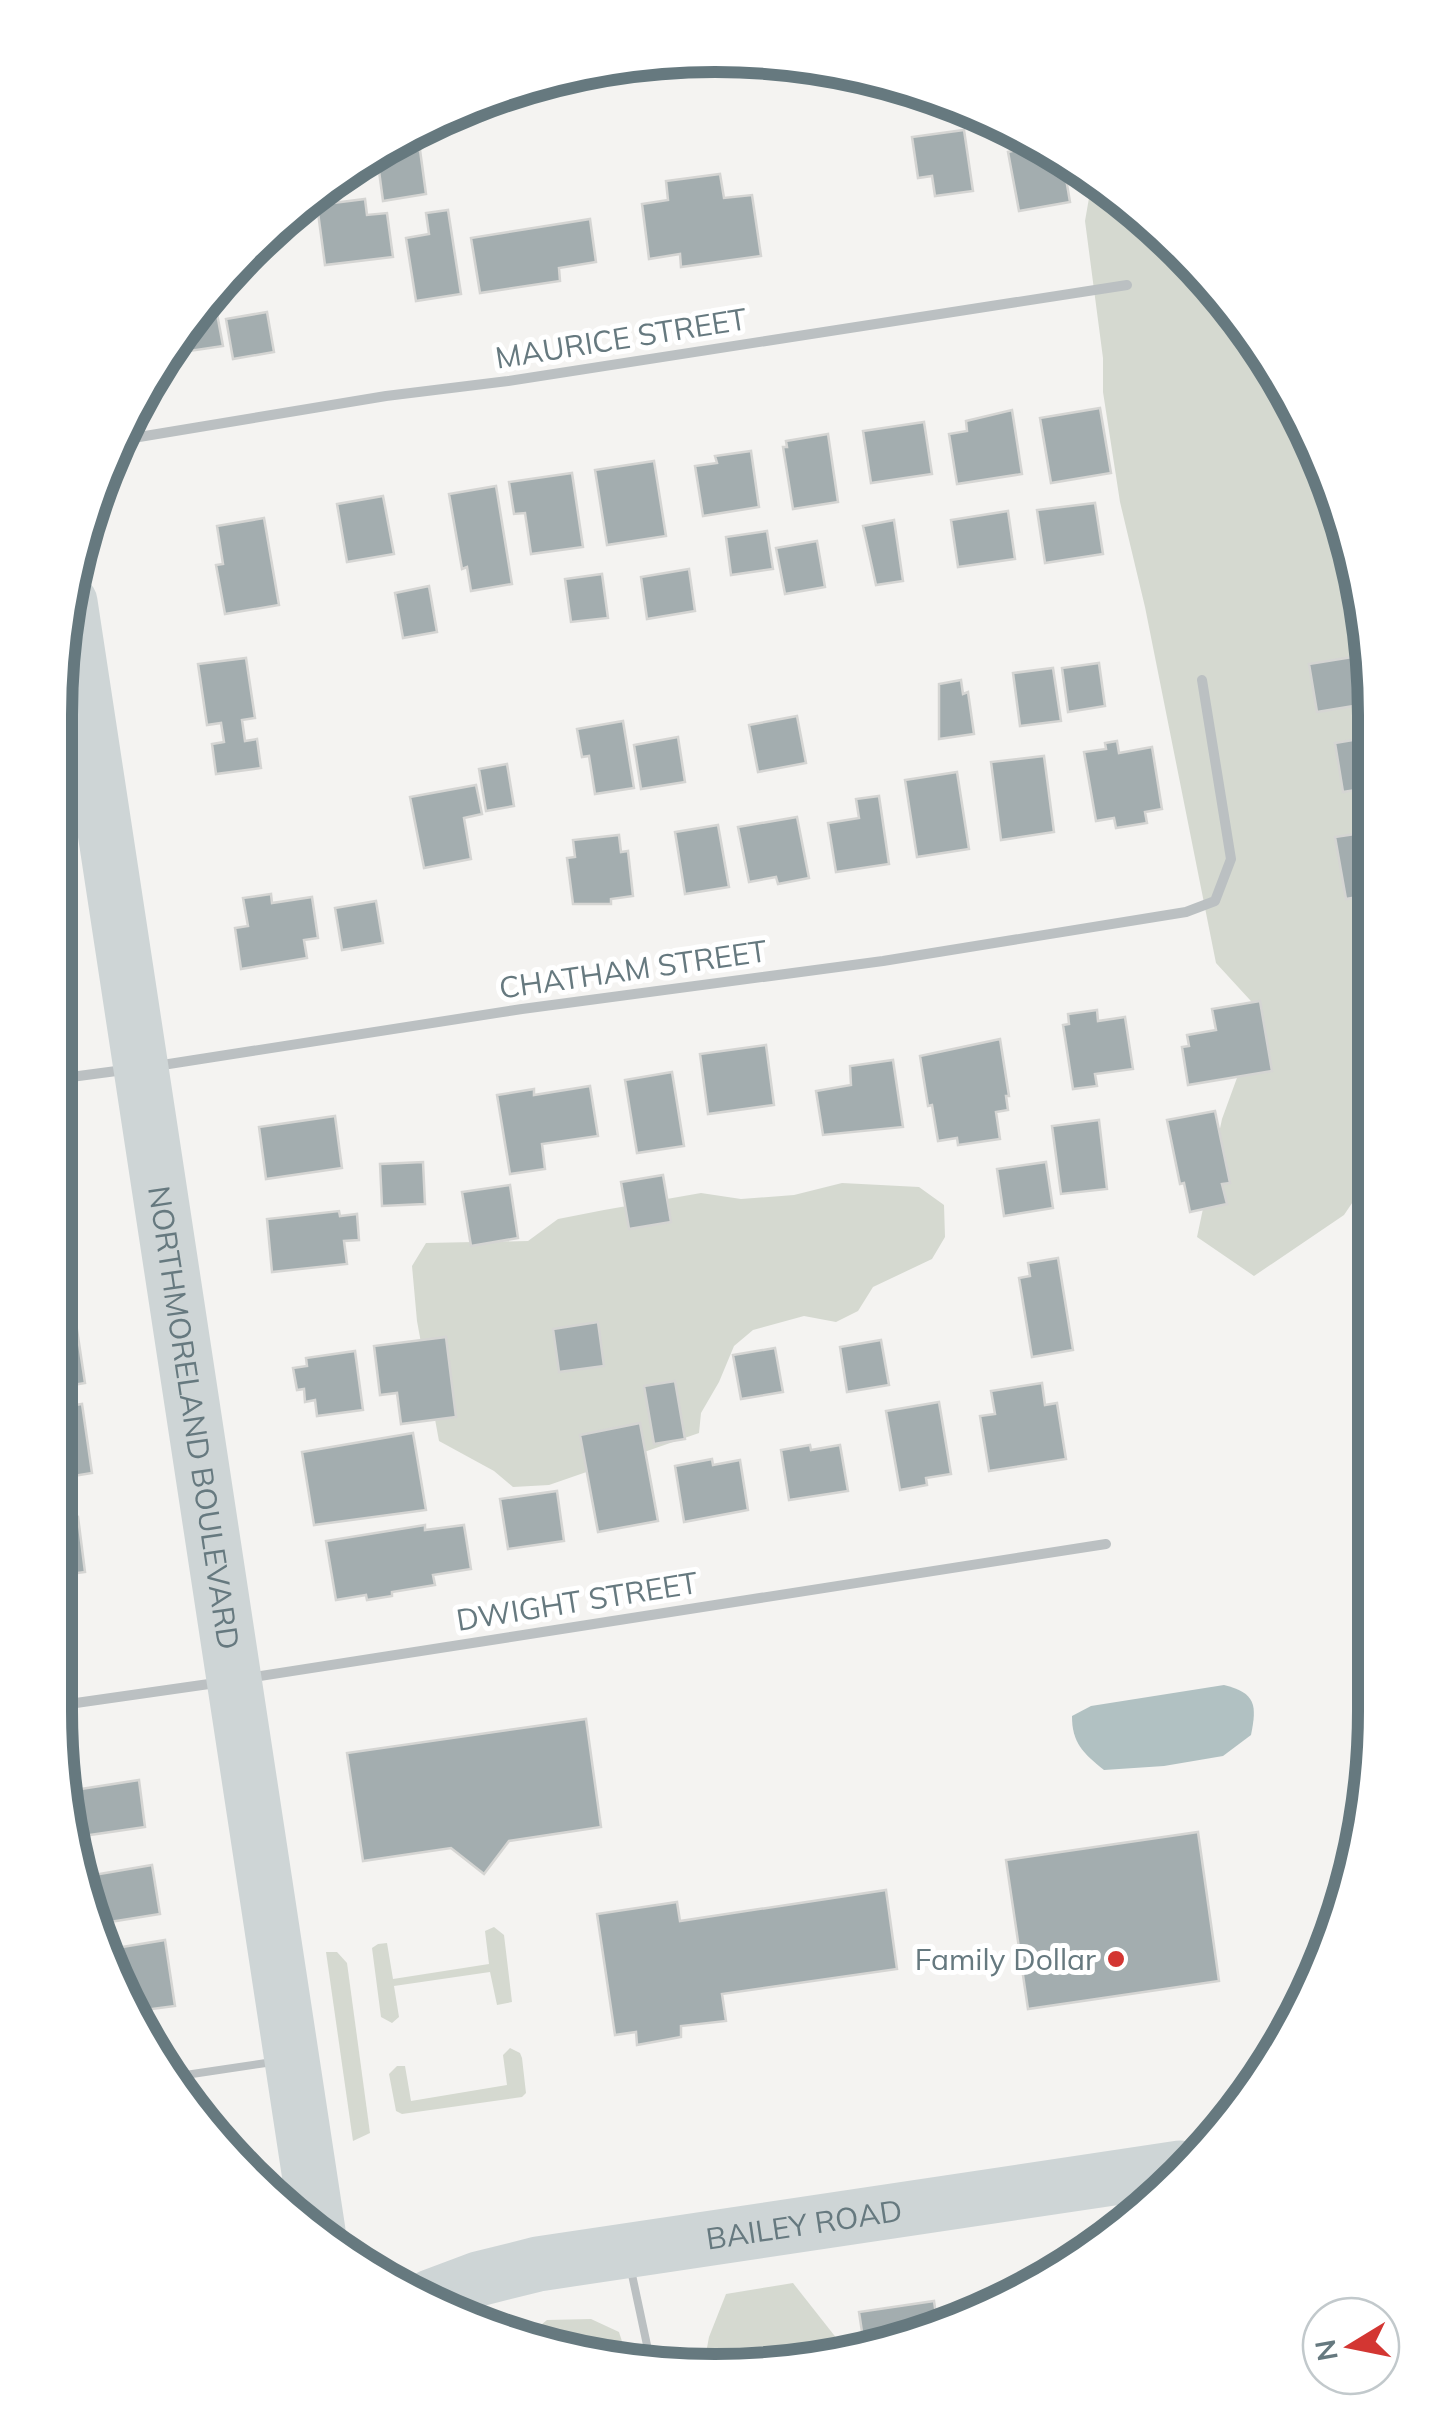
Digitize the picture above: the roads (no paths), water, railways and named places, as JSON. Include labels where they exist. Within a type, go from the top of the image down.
[{"type":"street","name":"MAURICE STREET","points":[[136,438],[386,396],[508,381],[1127,285]]},
{"type":"street","name":"NORTHMORELAND BOULEVARD","points":[[77,645],[292,2058],[310,2209]]},
{"type":"street","name":"CHATHAM STREET","points":[[72,1077],[522,1008],[898,959],[1186,912],[1215,900],[1231,859],[1202,680]]},
{"type":"street","name":"DWIGHT STREET","points":[[72,1704],[1106,1544]]},
{"type":"street","name":"BAILEY ROAD","points":[[442,2292],[538,2264],[1148,2185]]},
{"type":"lane","points":[[186,2075],[292,2058]]},
{"type":"lane","points":[[627,2251],[648,2350]]},
{"type":"place","name":"Family Dollar","points":[[1116,1959]]}]
